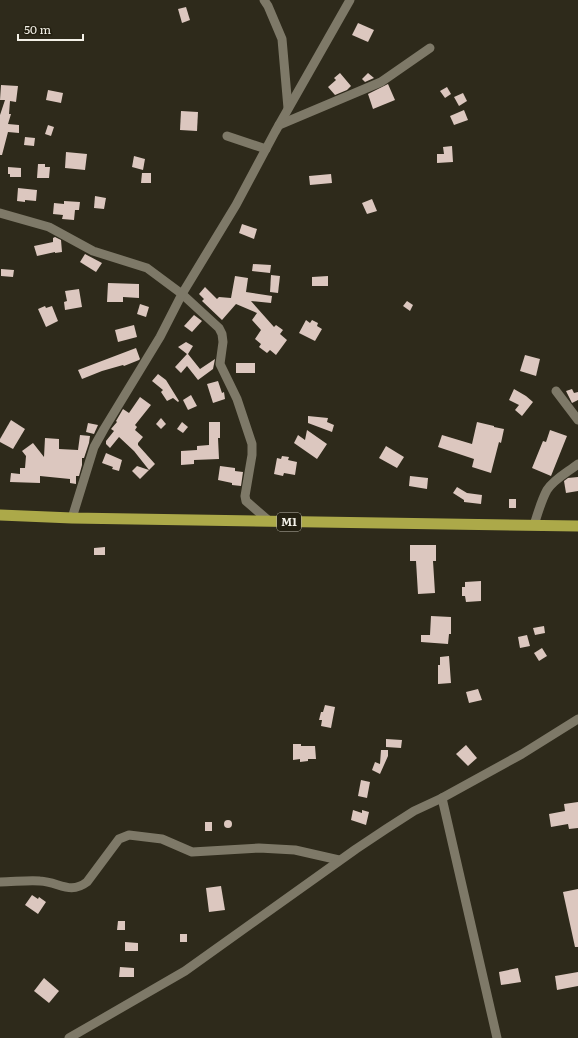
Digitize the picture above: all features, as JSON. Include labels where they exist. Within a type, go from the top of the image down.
[{"type":"highway","name":"M1","points":[[0,515],[72,518],[578,526]]},
{"type":"street","points":[[264,0],[282,39],[288,108]]},
{"type":"street","points":[[72,518],[94,447],[113,411],[160,337],[182,294],[236,205],[288,108],[350,0]]},
{"type":"street","points":[[279,125],[381,82],[430,48]]},
{"type":"street","points":[[227,136],[266,149]]},
{"type":"street","points":[[0,213],[48,227],[93,251],[146,268],[182,294],[218,328],[222,334],[223,342],[220,364],[237,399],[252,444],[252,455],[245,496],[246,500],[269,521]]},
{"type":"street","points":[[556,392],[578,420]]},
{"type":"street","points":[[534,525],[547,490],[554,482],[578,464]]},
{"type":"street","points":[[68,1038],[184,970],[339,860],[414,811],[442,798],[522,754],[578,719]]},
{"type":"street","points":[[442,798],[497,1038]]},
{"type":"street","points":[[0,882],[42,881],[65,888],[81,887],[88,882],[119,839],[129,835],[162,839],[192,852],[259,848],[295,850],[339,860]]},
{"type":"building","points":[[186,7],[190,20],[182,23],[178,9]]},
{"type":"building","points":[[358,23],[374,30],[368,42],[352,35]]},
{"type":"building","points":[[340,73],[351,86],[347,90],[335,95],[328,87],[336,80],[334,78]]},
{"type":"building","points":[[368,73],[374,78],[365,82],[362,79]]},
{"type":"building","points":[[388,84],[395,100],[373,109],[368,94]]},
{"type":"building","points":[[1,85],[18,86],[16,102],[10,101],[9,114],[11,114],[8,124],[19,125],[19,133],[8,132],[2,155],[0,155],[0,115],[5,100],[0,100]]},
{"type":"building","points":[[447,87],[451,94],[445,98],[440,91]]},
{"type":"building","points":[[48,90],[63,93],[61,103],[46,100]]},
{"type":"building","points":[[463,93],[467,101],[459,106],[454,97]]},
{"type":"building","points":[[464,110],[468,120],[454,125],[450,116]]},
{"type":"building","points":[[181,111],[198,112],[197,131],[180,130]]},
{"type":"building","points":[[48,125],[54,127],[51,136],[45,134]]},
{"type":"building","points":[[25,137],[35,138],[34,146],[24,145]]},
{"type":"building","points":[[452,146],[453,162],[437,163],[437,154],[444,154],[443,147]]},
{"type":"building","points":[[66,152],[87,154],[85,170],[65,168]]},
{"type":"building","points":[[134,156],[145,159],[143,170],[132,167]]},
{"type":"building","points":[[38,164],[45,164],[45,167],[50,167],[49,178],[37,178]]},
{"type":"building","points":[[8,167],[21,168],[21,177],[10,177],[10,174],[8,174]]},
{"type":"building","points":[[142,173],[151,173],[151,183],[141,183]]},
{"type":"building","points":[[331,174],[332,183],[310,185],[309,176]]},
{"type":"building","points":[[18,188],[37,190],[36,201],[17,201]]},
{"type":"building","points":[[95,196],[106,198],[104,209],[94,208]]},
{"type":"building","points":[[372,199],[377,211],[367,214],[362,203]]},
{"type":"building","points":[[64,201],[80,202],[79,210],[75,210],[74,220],[62,219],[63,215],[53,214],[54,203],[64,204]]},
{"type":"building","points":[[242,224],[257,229],[254,239],[239,233]]},
{"type":"building","points":[[55,237],[61,240],[62,252],[37,256],[34,246],[53,242],[53,238]]},
{"type":"building","points":[[85,254],[102,263],[96,272],[80,262]]},
{"type":"building","points":[[253,264],[271,265],[270,273],[252,271]]},
{"type":"building","points":[[1,269],[14,270],[13,277],[1,276]]},
{"type":"building","points":[[271,275],[280,276],[278,293],[270,292]]},
{"type":"building","points":[[235,276],[248,278],[246,292],[272,296],[271,303],[251,301],[274,327],[276,325],[283,330],[280,334],[287,340],[276,355],[270,350],[267,353],[259,347],[261,344],[255,339],[261,330],[252,320],[257,313],[236,304],[222,320],[202,301],[204,299],[199,294],[205,287],[217,299],[219,297],[231,298]]},
{"type":"building","points":[[328,276],[328,286],[312,286],[312,277]]},
{"type":"building","points":[[108,283],[139,284],[139,298],[123,297],[123,302],[107,302]]},
{"type":"building","points":[[79,289],[82,307],[65,310],[64,302],[67,301],[65,291]]},
{"type":"building","points":[[407,301],[413,305],[410,311],[403,306]]},
{"type":"building","points":[[140,304],[149,307],[146,317],[137,314]]},
{"type":"building","points":[[45,306],[46,308],[52,306],[58,321],[46,327],[38,309]]},
{"type":"building","points":[[194,315],[202,321],[192,332],[184,326]]},
{"type":"building","points":[[306,320],[310,323],[312,320],[318,323],[317,326],[322,329],[315,341],[299,333]]},
{"type":"building","points":[[134,325],[137,337],[118,342],[115,330]]},
{"type":"building","points":[[186,342],[193,346],[188,354],[200,369],[215,359],[213,369],[198,380],[187,366],[181,373],[175,367],[187,354],[178,347]]},
{"type":"building","points":[[136,348],[140,359],[139,360],[124,366],[102,371],[82,379],[78,370]]},
{"type":"building","points":[[525,355],[540,359],[536,376],[520,371]]},
{"type":"building","points":[[236,363],[255,363],[255,373],[236,373]]},
{"type":"building","points":[[158,374],[166,380],[179,401],[178,402],[173,398],[167,401],[161,392],[163,390],[152,381]]},
{"type":"building","points":[[218,381],[222,393],[224,392],[225,399],[213,403],[207,384]]},
{"type":"building","points":[[514,389],[533,402],[522,416],[515,410],[519,405],[509,400]]},
{"type":"building","points":[[572,389],[574,393],[578,392],[578,400],[572,403],[566,391]]},
{"type":"building","points":[[191,395],[197,406],[188,410],[183,400]]},
{"type":"building","points":[[140,397],[151,405],[135,425],[137,427],[135,430],[143,437],[138,445],[155,464],[149,470],[134,451],[119,437],[110,448],[106,444],[106,441],[114,431],[111,429],[117,422],[116,421],[123,409],[129,413]]},
{"type":"building","points":[[308,416],[328,418],[327,422],[334,425],[332,432],[308,423]]},
{"type":"building","points":[[161,418],[166,424],[161,429],[156,424]]},
{"type":"building","points":[[11,420],[25,429],[13,449],[0,442],[0,439]]},
{"type":"building","points":[[182,422],[188,427],[183,433],[177,429]]},
{"type":"building","points":[[209,422],[220,422],[220,438],[218,438],[219,459],[194,460],[194,464],[181,465],[181,451],[197,450],[197,446],[209,445]]},
{"type":"building","points":[[477,422],[504,429],[491,473],[472,467],[474,459],[438,447],[442,435],[472,444]]},
{"type":"building","points":[[88,423],[98,425],[94,434],[86,432]]},
{"type":"building","points":[[307,430],[327,444],[317,459],[294,443],[298,435],[305,440]]},
{"type":"building","points":[[550,430],[567,436],[551,476],[532,468],[543,441],[546,442]]},
{"type":"building","points":[[80,435],[90,436],[84,458],[82,458],[79,476],[76,476],[76,484],[70,483],[70,479],[40,476],[40,483],[10,482],[11,473],[20,474],[20,468],[25,468],[26,456],[22,451],[33,443],[44,457],[45,438],[59,439],[59,449],[78,450]]},
{"type":"building","points":[[386,446],[404,457],[397,468],[379,458]]},
{"type":"building","points":[[106,453],[122,460],[119,471],[102,463]]},
{"type":"building","points":[[282,456],[289,457],[288,460],[297,462],[295,475],[284,473],[283,476],[274,474],[277,458],[281,459]]},
{"type":"building","points":[[137,466],[149,470],[140,479],[132,471]]},
{"type":"building","points":[[220,466],[235,468],[235,471],[243,472],[241,486],[232,485],[232,483],[218,480]]},
{"type":"building","points":[[410,476],[428,478],[427,489],[409,486]]},
{"type":"building","points":[[578,477],[578,491],[566,493],[564,481],[568,478]]},
{"type":"building","points":[[457,487],[467,493],[482,495],[481,504],[464,502],[464,500],[453,493]]},
{"type":"building","points":[[509,499],[516,499],[516,508],[509,508]]},
{"type":"building","points":[[410,545],[436,545],[436,561],[433,561],[435,593],[418,594],[416,561],[410,561]]},
{"type":"building","points":[[105,547],[105,555],[94,555],[94,548]]},
{"type":"building","points":[[481,581],[481,601],[466,602],[465,596],[462,596],[462,587],[465,587],[465,582]]},
{"type":"building","points":[[431,616],[451,617],[451,634],[449,634],[448,644],[421,642],[421,635],[430,635]]},
{"type":"building","points":[[544,626],[545,633],[535,635],[533,628]]},
{"type":"building","points":[[527,635],[530,646],[520,648],[518,637]]},
{"type":"building","points":[[542,648],[547,656],[539,661],[534,653]]},
{"type":"building","points":[[449,656],[451,683],[438,684],[438,665],[440,665],[440,657]]},
{"type":"building","points":[[478,689],[482,700],[469,703],[466,692]]},
{"type":"building","points":[[325,705],[335,707],[331,728],[321,726],[322,720],[319,720]]},
{"type":"building","points":[[386,739],[402,740],[401,748],[386,747]]},
{"type":"building","points":[[293,744],[301,744],[301,746],[315,746],[316,759],[308,759],[308,761],[300,762],[300,759],[293,760]]},
{"type":"building","points":[[466,745],[477,758],[468,766],[456,754]]},
{"type":"building","points":[[381,750],[388,750],[388,756],[380,774],[372,770],[375,762],[380,764]]},
{"type":"building","points":[[361,780],[370,782],[367,798],[358,796]]},
{"type":"building","points":[[578,802],[578,828],[569,829],[568,824],[551,827],[549,814],[565,811],[564,804]]},
{"type":"building","points":[[353,810],[362,813],[362,810],[369,812],[366,825],[351,820]]},
{"type":"building","points":[[226,820],[230,820],[232,824],[230,828],[226,828],[224,826],[224,822]]},
{"type":"building","points":[[205,822],[212,822],[212,831],[205,831]]},
{"type":"building","points":[[221,886],[225,910],[209,912],[206,888]]},
{"type":"building","points":[[578,889],[578,947],[575,947],[563,892]]},
{"type":"building","points":[[32,895],[38,899],[39,897],[46,902],[38,914],[25,905]]},
{"type":"building","points":[[118,921],[125,921],[125,930],[117,930]]},
{"type":"building","points":[[180,934],[187,934],[187,942],[180,942]]},
{"type":"building","points":[[125,942],[138,943],[138,951],[125,951]]},
{"type":"building","points":[[120,967],[134,968],[134,977],[119,977]]},
{"type":"building","points":[[518,968],[521,982],[501,985],[499,972]]},
{"type":"building","points":[[578,972],[578,986],[557,990],[555,976]]},
{"type":"building","points":[[44,978],[59,991],[49,1003],[34,991]]}]
